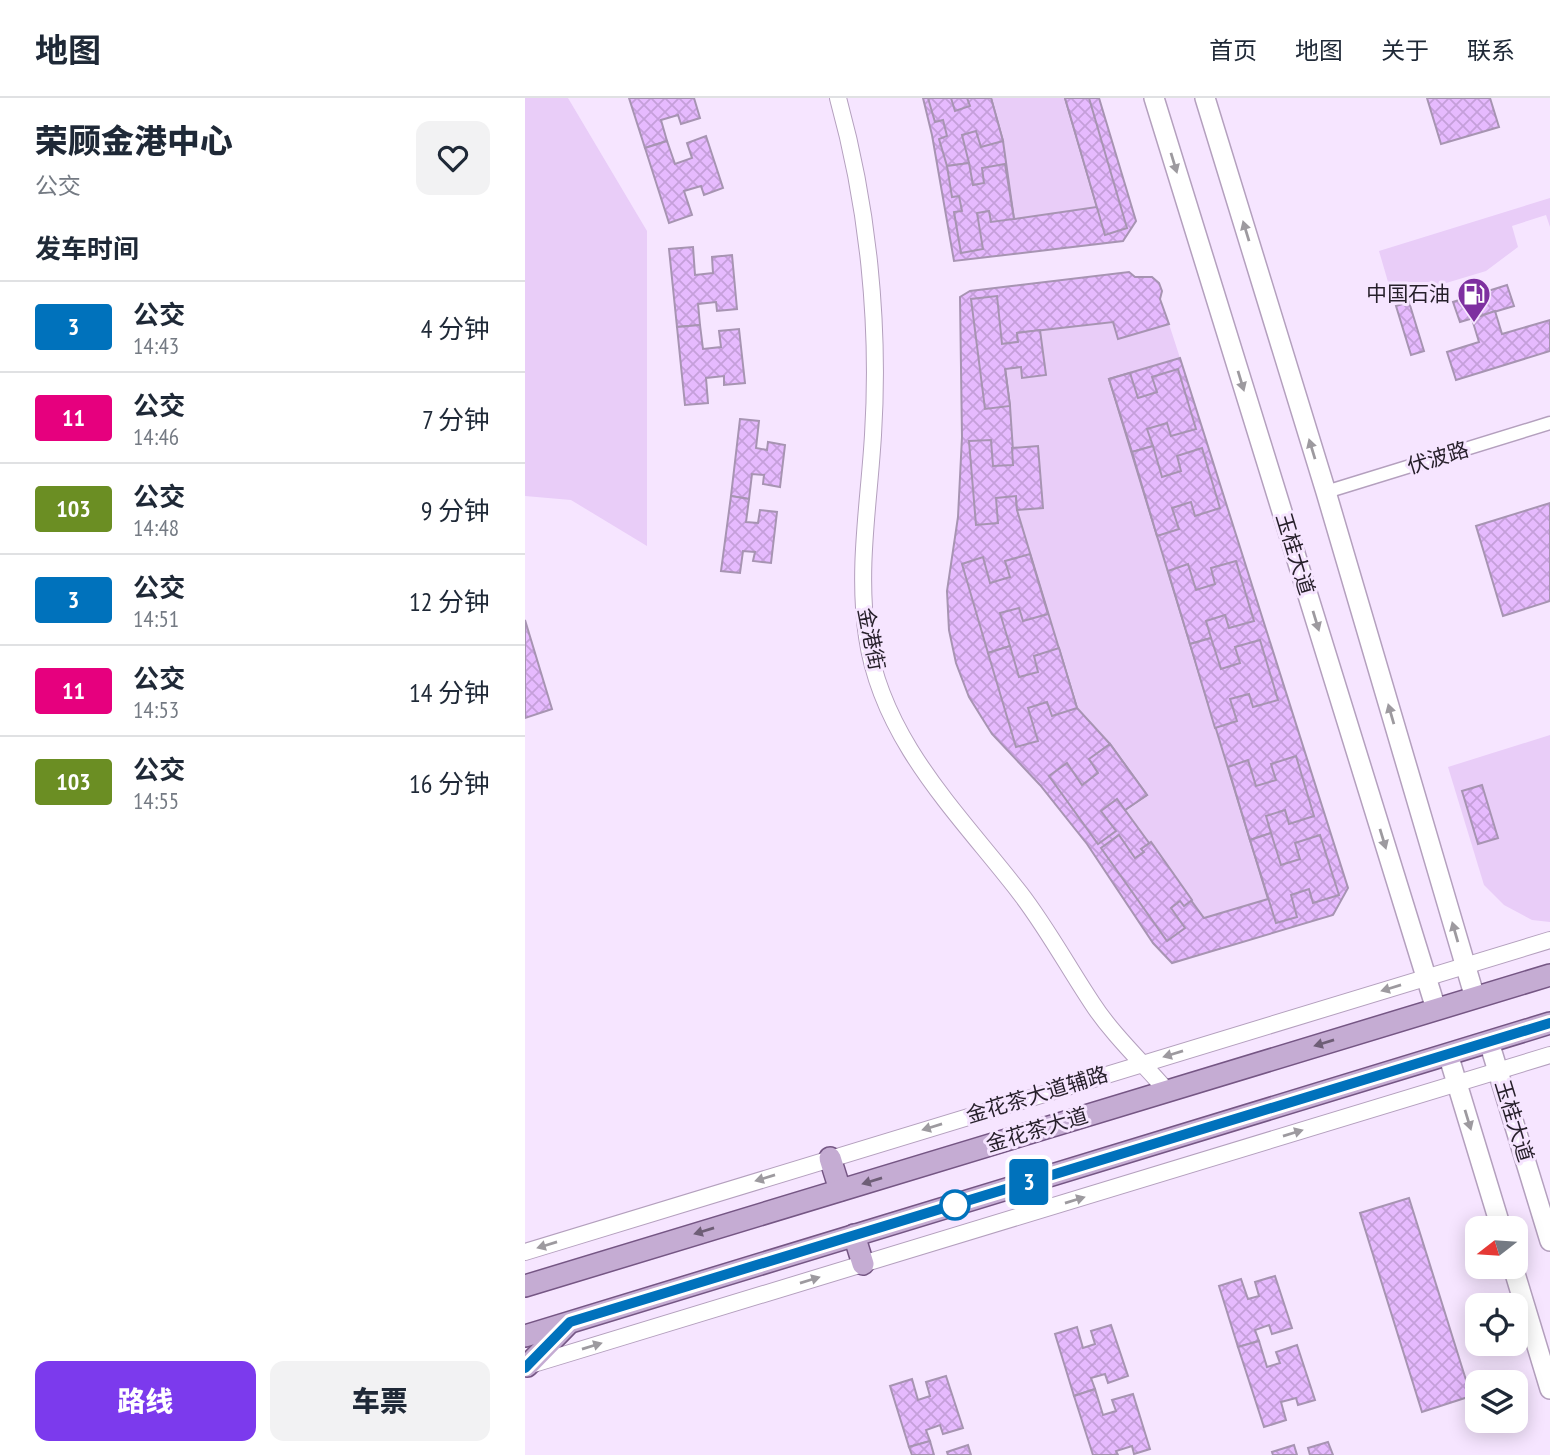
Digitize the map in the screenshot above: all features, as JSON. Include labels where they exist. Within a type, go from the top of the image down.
[{"type":"main road","name":"玉桂大道","points":[[1154,98],[1436,1009]]},
{"type":"main road","points":[[1205,98],[1326,492],[1475,998]]},
{"type":"main road","name":"金花茶大道","points":[[525,1286],[1550,975]]},
{"type":"main road","points":[[525,1336],[1550,1023]]},
{"type":"main road","name":"玉桂大道","points":[[1489,1042],[1550,1241]]},
{"type":"main road","name":"玉桂大道","points":[[1448,1054],[1497,1216]]},
{"type":"main road","points":[[830,1158],[840,1190]]},
{"type":"main road","points":[[854,1236],[863,1264]]},
{"type":"main road","points":[[525,1267],[559,1275]]},
{"type":"main road","points":[[1517,1279],[1550,1389]]},
{"type":"main road","points":[[526,1366],[570,1322]]},
{"type":"street","name":"金港街","points":[[838,98],[854,166],[871,285],[874,345],[873,435],[862,579],[867,640],[882,692],[900,735],[925,775],[1021,895],[1094,1006],[1167,1091]]},
{"type":"street","name":"伏波路","points":[[1326,492],[1550,423]]},
{"type":"street","name":"金花茶大道辅路","points":[[525,1251],[1550,940]]},
{"type":"street","points":[[526,1366],[1550,1055]]},
{"type":"shaded area","points":[[525,98],[568,98],[647,231],[647,546],[571,500],[525,496]]},
{"type":"shaded area","points":[[991,98],[1065,98],[1097,207],[1014,219],[1003,141]]},
{"type":"shaded area","points":[[1550,198],[1550,227],[1546,215],[1512,226],[1518,247],[1486,271],[1393,299],[1379,251]]},
{"type":"shaded area","points":[[1113,322],[1118,339],[1169,324],[1180,358],[1110,379],[1268,899],[1204,918],[1125,810],[1146,795],[1077,708],[1017,510],[1043,508],[1038,447],[1012,448],[1005,369],[1021,367],[1046,375],[1040,330]]},
{"type":"shaded area","points":[[1550,735],[1550,922],[1532,920],[1504,905],[1484,885],[1448,767]]},
{"type":"building","points":[[629,98],[694,98],[700,118],[681,124],[678,115],[661,120],[667,141],[645,148]]},
{"type":"building","points":[[923,98],[991,98],[1003,141],[1014,219],[1097,207],[1065,98],[1099,98],[1136,221],[1123,241],[954,261]]},
{"type":"building","points":[[928,98],[951,98],[955,111],[970,106],[967,98],[991,98],[1003,141],[981,147],[976,131],[962,135],[969,163],[947,166],[939,139],[947,136],[943,120],[935,122]]},
{"type":"building","points":[[1065,98],[1089,98],[1127,228],[1105,235]]},
{"type":"building","points":[[1427,98],[1490,98],[1499,127],[1441,144]]},
{"type":"building","points":[[706,136],[723,188],[704,195],[701,186],[684,191],[692,215],[669,223],[645,148],[667,141],[675,164],[692,158],[687,143]]},
{"type":"building","points":[[969,163],[973,185],[984,183],[982,168],[1005,164],[1014,219],[991,222],[989,211],[977,213],[983,249],[961,253],[954,212],[962,211],[959,196],[952,197],[947,166]]},
{"type":"building","points":[[693,247],[695,275],[713,273],[712,257],[732,255],[737,309],[717,311],[716,302],[698,304],[700,325],[677,327],[669,249]]},
{"type":"building","points":[[1129,272],[1135,277],[1152,277],[1159,283],[1162,291],[1160,299],[1169,324],[1118,339],[1113,322],[1017,333],[1018,342],[1002,344],[1010,406],[1017,510],[1077,708],[1110,744],[1147,795],[1125,810],[1204,918],[1268,899],[1109,379],[1180,358],[1348,888],[1333,915],[1172,963],[1153,943],[1087,844],[1040,785],[992,734],[969,697],[956,663],[949,630],[947,591],[958,517],[962,437],[960,297],[970,291]]},
{"type":"building","points":[[1507,285],[1514,306],[1460,322],[1453,302]]},
{"type":"building","points":[[997,296],[1002,344],[1018,342],[1017,333],[1040,330],[1046,375],[1022,378],[1021,367],[1005,369],[1010,406],[985,409],[971,299]]},
{"type":"building","points":[[1409,302],[1424,351],[1411,355],[1396,306]]},
{"type":"building","points":[[1495,311],[1502,334],[1550,320],[1550,351],[1456,380],[1447,352],[1479,342],[1472,319]]},
{"type":"building","points":[[700,325],[703,349],[721,347],[719,331],[739,329],[745,383],[724,385],[724,376],[706,378],[708,403],[685,405],[677,327]]},
{"type":"building","points":[[1178,369],[1196,429],[1171,436],[1167,423],[1147,429],[1153,446],[1132,452],[1109,379],[1130,373],[1138,398],[1157,392],[1152,377]]},
{"type":"building","points":[[740,419],[759,421],[756,448],[767,450],[768,442],[785,445],[780,487],[763,484],[764,475],[752,474],[749,499],[731,496]]},
{"type":"building","points":[[991,440],[993,466],[1013,465],[1012,448],[1038,446],[1043,508],[1017,510],[1016,496],[996,498],[998,523],[976,525],[969,441]]},
{"type":"building","points":[[1153,446],[1162,477],[1181,471],[1177,456],[1202,448],[1220,508],[1195,516],[1191,502],[1172,508],[1179,529],[1157,536],[1132,452]]},
{"type":"building","points":[[731,496],[749,499],[746,522],[758,523],[760,510],[777,512],[771,563],[753,561],[755,552],[743,551],[740,573],[721,571]]},
{"type":"building","points":[[1550,503],[1550,601],[1503,616],[1476,526]]},
{"type":"building","points":[[1030,554],[1048,614],[1023,621],[1019,608],[1000,613],[1010,646],[988,653],[962,564],[983,557],[990,583],[1010,577],[1005,561]]},
{"type":"building","points":[[1236,561],[1254,621],[1229,628],[1225,615],[1206,621],[1211,638],[1190,644],[1168,571],[1188,564],[1196,590],[1215,584],[1211,568]]},
{"type":"building","points":[[525,620],[552,709],[525,718]]},
{"type":"building","points":[[1211,638],[1221,669],[1240,663],[1235,647],[1260,640],[1278,700],[1253,707],[1249,694],[1230,699],[1237,721],[1215,728],[1190,644]]},
{"type":"building","points":[[1010,646],[1019,677],[1038,672],[1034,656],[1059,648],[1077,708],[1052,716],[1047,702],[1028,708],[1038,741],[1016,747],[988,653]]},
{"type":"building","points":[[1110,744],[1147,795],[1125,810],[1117,799],[1101,811],[1116,831],[1098,844],[1049,776],[1067,763],[1082,785],[1098,773],[1089,759]]},
{"type":"building","points":[[1296,756],[1314,816],[1289,824],[1285,810],[1266,816],[1271,833],[1250,840],[1228,767],[1248,760],[1256,786],[1276,780],[1271,764]]},
{"type":"building","points":[[1482,785],[1498,838],[1478,844],[1462,791]]},
{"type":"building","points":[[1271,833],[1281,865],[1300,859],[1295,843],[1320,835],[1339,895],[1313,903],[1309,889],[1291,895],[1297,917],[1276,923],[1250,840]]},
{"type":"building","points":[[1119,835],[1135,858],[1144,852],[1141,849],[1151,842],[1192,900],[1184,906],[1180,901],[1171,908],[1185,928],[1167,941],[1101,848]]},
{"type":"building","points":[[1409,1198],[1465,1377],[1465,1398],[1422,1412],[1360,1213]]},
{"type":"building","points":[[1275,1276],[1292,1328],[1272,1334],[1269,1325],[1255,1330],[1259,1341],[1238,1347],[1219,1286],[1241,1279],[1248,1299],[1259,1296],[1255,1282]]},
{"type":"building","points":[[1111,1325],[1128,1376],[1108,1383],[1105,1374],[1091,1378],[1095,1389],[1074,1396],[1055,1334],[1077,1327],[1083,1348],[1095,1344],[1091,1331]]},
{"type":"building","points":[[1259,1341],[1267,1367],[1280,1363],[1276,1352],[1297,1345],[1315,1400],[1298,1405],[1296,1398],[1281,1402],[1286,1420],[1264,1427],[1238,1347]]},
{"type":"building","points":[[946,1376],[963,1428],[943,1434],[940,1425],[926,1430],[930,1441],[909,1447],[890,1386],[912,1379],[918,1400],[930,1396],[926,1382]]},
{"type":"building","points":[[1095,1389],[1103,1415],[1116,1411],[1112,1400],[1133,1394],[1150,1449],[1134,1454],[1132,1446],[1116,1451],[1118,1455],[1093,1455],[1074,1396]]},
{"type":"building","points":[[930,1441],[934,1455],[912,1455],[909,1447]]},
{"type":"building","points":[[1328,1442],[1333,1455],[1310,1455],[1308,1448]]},
{"type":"building","points":[[968,1445],[971,1455],[948,1455],[947,1452]]},
{"type":"building","points":[[1294,1445],[1297,1455],[1273,1455],[1272,1452]]},
{"type":"bus line","name":"3","points":[[525,1368],[570,1322],[1550,1023]]},
{"type":"place","name":"中国石油","points":[[1474,324]]}]
